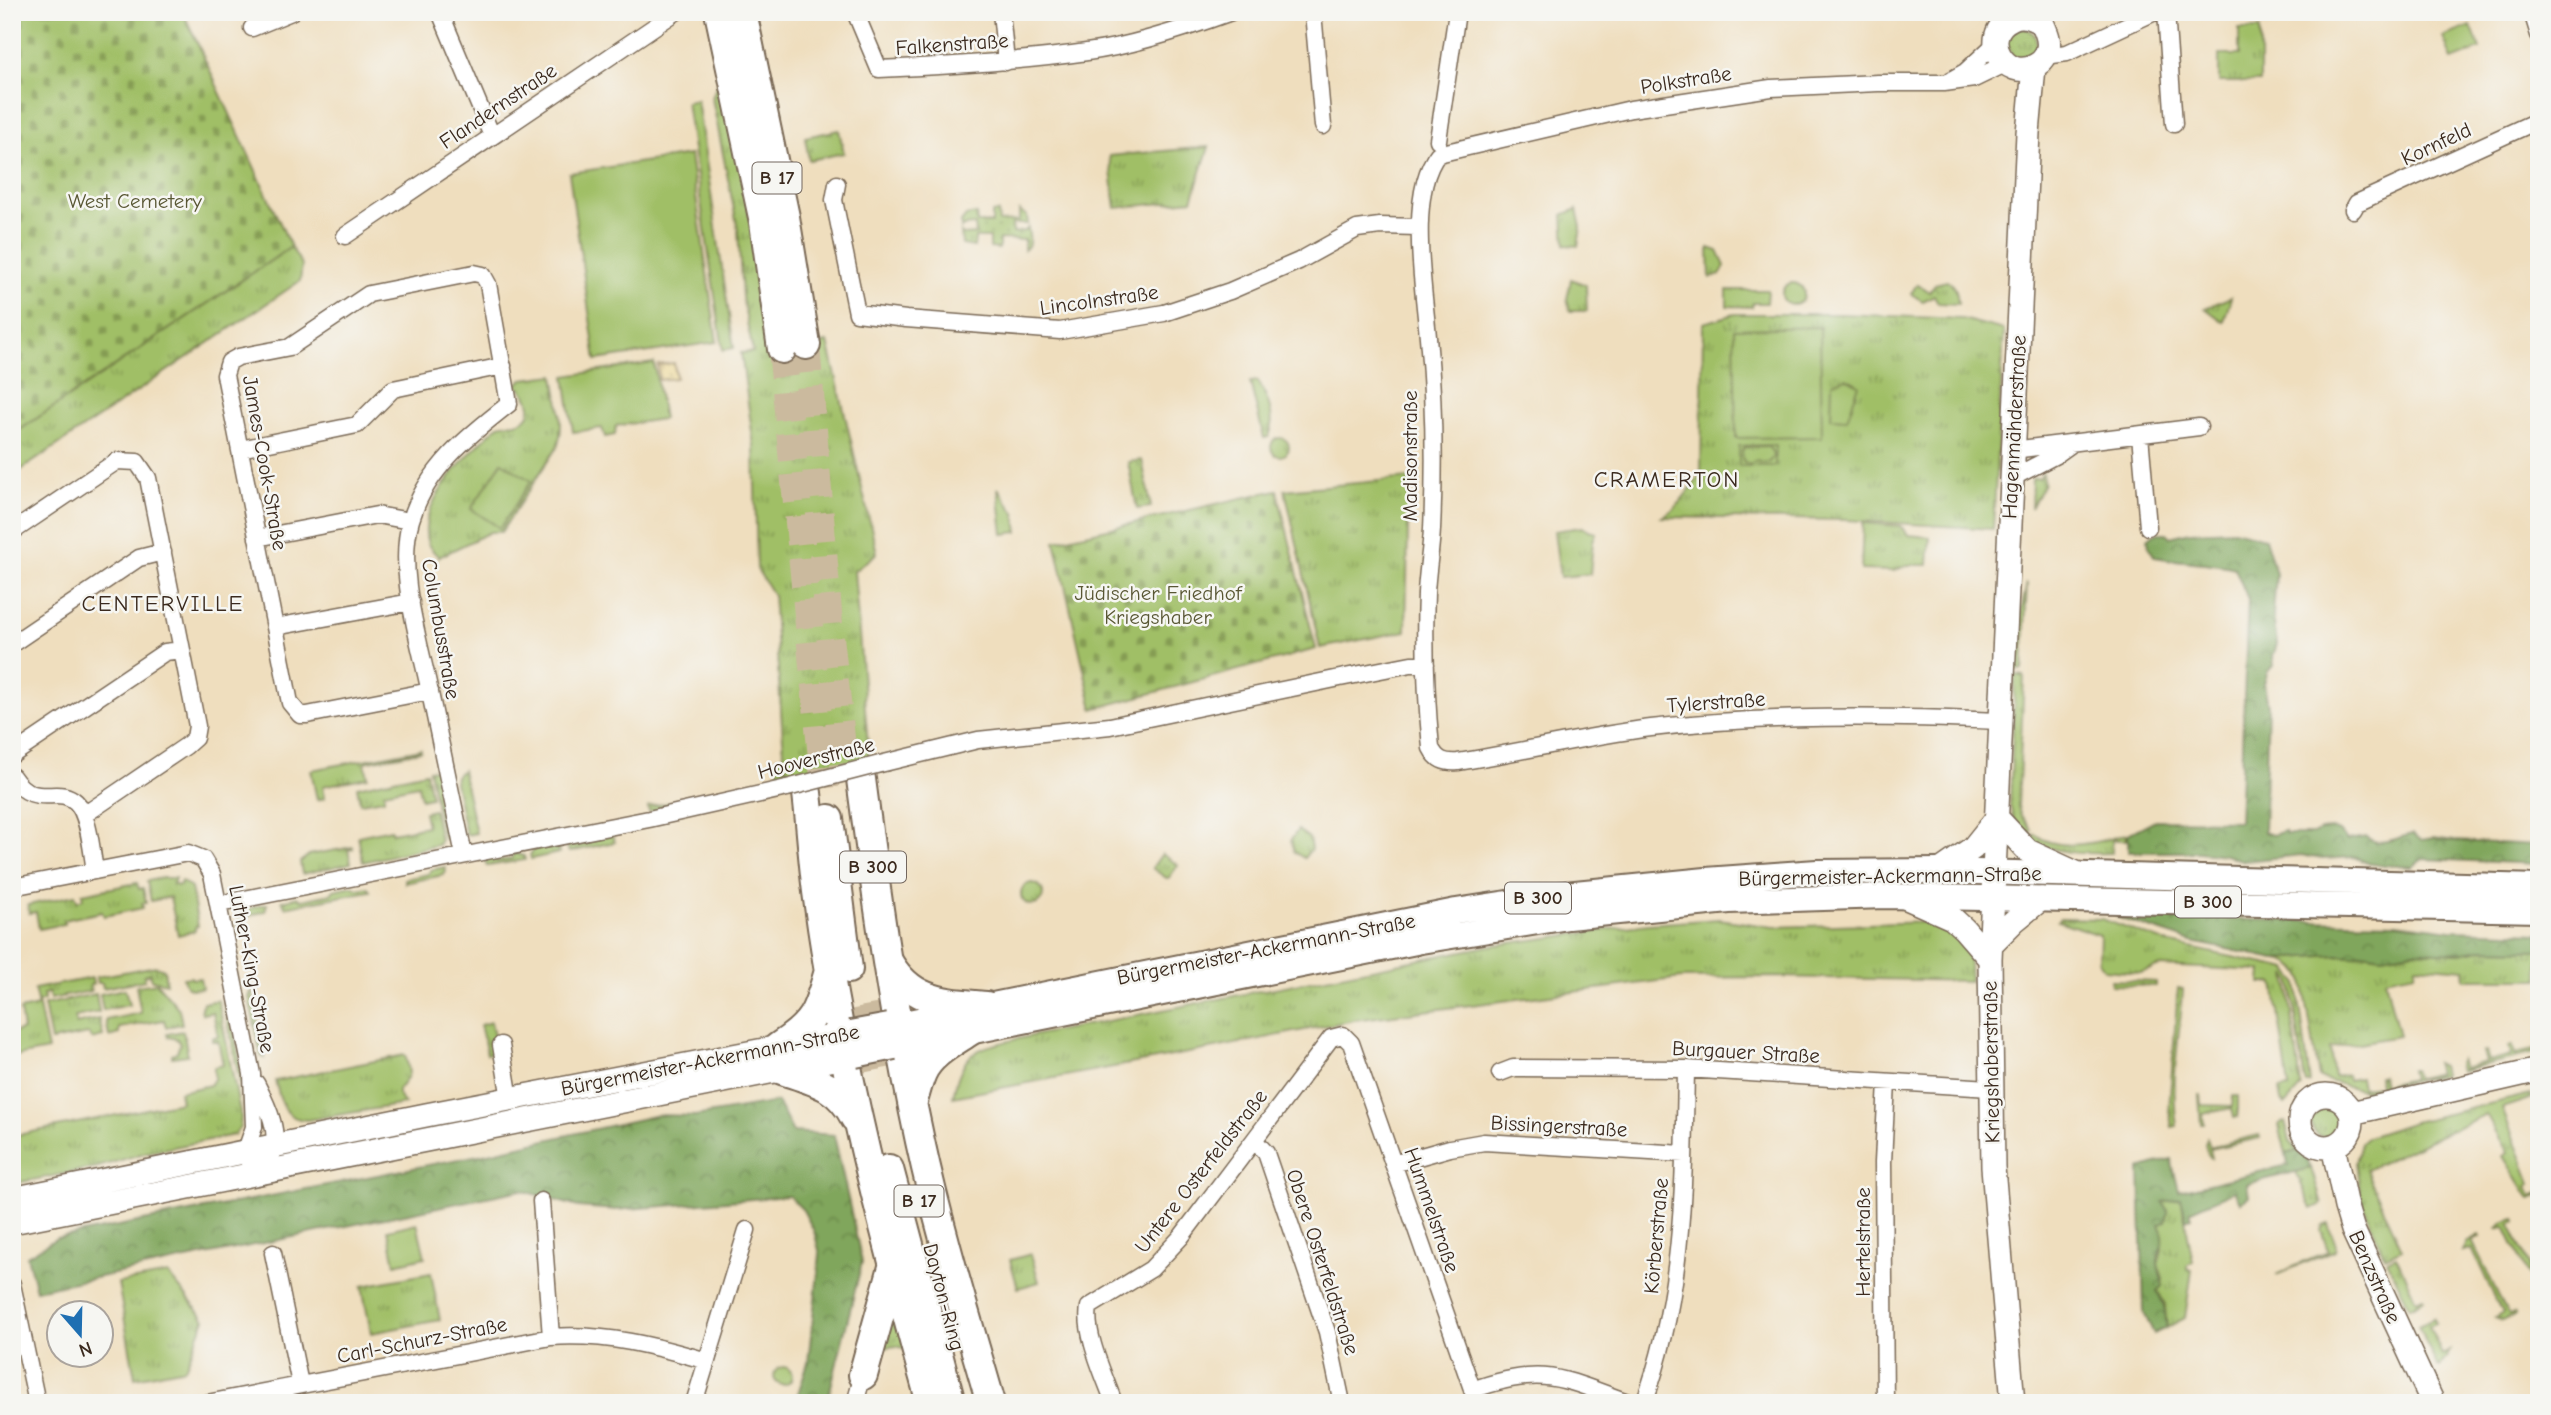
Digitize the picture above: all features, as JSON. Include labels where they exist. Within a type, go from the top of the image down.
[{"type":"highway","name":"B 17","points":[[719,12],[794,347],[785,217],[741,12]]},
{"type":"highway","name":"B 300","points":[[834,782],[884,956],[895,974],[914,992],[951,1002],[986,1006]]},
{"type":"highway","name":"B 300","points":[[834,782],[818,898],[829,968],[871,1040]]},
{"type":"highway","name":"Dayton-Ring","points":[[834,782],[871,1040],[882,1141],[951,1403]]},
{"type":"highway","points":[[861,1130],[884,956]]},
{"type":"highway","points":[[829,968],[814,1017],[780,1058],[826,1085],[847,1102],[861,1130],[893,1267],[931,1403]]},
{"type":"highway","points":[[913,1104],[922,1071],[928,1063],[970,1031]]},
{"type":"highway","name":"Dayton-Ring","points":[[871,1040],[902,1138],[972,1403]]},
{"type":"highway","points":[[871,1040],[913,1104],[950,1258],[991,1403]]},
{"type":"highway","points":[[863,1375],[893,1267]]},
{"type":"highway","points":[[863,1375],[875,1360],[893,1353],[910,1360],[923,1374]]},
{"type":"main road","points":[[2016,14],[2024,16],[2028,47],[1997,32],[2004,22],[2016,14]]},
{"type":"main road","name":"Hagenmähderstraße","points":[[2000,721],[2028,133],[2028,47]]},
{"type":"main road","name":"Kriegshaberstraße","points":[[2000,721],[1990,952],[1990,1088],[1993,1167],[2014,1403]]},
{"type":"main road","points":[[1940,871],[1973,848],[1997,818],[2028,851],[2076,873]]},
{"type":"main road","name":"Bürgermeister-Ackermann-Straße","points":[[12,1222],[179,1189],[871,1040],[986,1006],[1349,931],[1565,894],[1817,872],[1940,871],[2539,887]]},
{"type":"main road","points":[[1904,897],[1952,918],[1990,952],[2014,921],[2041,899]]},
{"type":"main road","name":"Bürgermeister-Ackermann-Straße","points":[[871,1040],[970,1031],[1398,946],[1567,917],[1729,901],[1904,897],[2539,910]]},
{"type":"main road","name":"Bürgermeister-Ackermann-Straße","points":[[12,1199],[510,1099],[780,1058]]},
{"type":"main road","points":[[2351,1114],[2539,1070]]},
{"type":"main road","points":[[2325,1095],[2341,1100],[2351,1114],[2351,1130],[2347,1137],[2333,1146],[2318,1146],[2305,1137],[2300,1123],[2304,1108],[2310,1101],[2325,1095]]},
{"type":"main road","name":"Benzstraße","points":[[2333,1146],[2353,1230],[2433,1403]]},
{"type":"street","points":[[440,12],[492,136]]},
{"type":"street","name":"Flandernstraße","points":[[345,236],[676,12]]},
{"type":"street","name":"Falkenstraße","points":[[855,12],[879,69],[1006,62],[1088,52],[1176,30],[1231,12]]},
{"type":"street","points":[[1001,12],[1006,62]]},
{"type":"street","points":[[1174,12],[1176,30]]},
{"type":"street","points":[[1312,12],[1322,126]]},
{"type":"street","points":[[1438,147],[1457,12]]},
{"type":"street","points":[[2028,47],[2067,53],[2155,12]]},
{"type":"street","points":[[2166,12],[2174,124]]},
{"type":"street","points":[[2532,12],[2539,35]]},
{"type":"street","points":[[252,28],[288,13]]},
{"type":"street","name":"Polkstraße","points":[[1438,147],[1631,109],[1772,88],[1851,83],[1944,83],[2028,47]]},
{"type":"street","name":"Kornfeld","points":[[2353,210],[2357,203],[2539,120]]},
{"type":"street","name":"Madisonstraße","points":[[1438,147],[1430,165],[1418,227],[1430,359],[1433,432],[1432,529],[1426,590],[1426,664],[1431,748],[1438,759]]},
{"type":"street","name":"Lincolnstraße","points":[[837,184],[834,200],[857,313],[1036,331],[1060,331],[1164,313],[1263,278],[1357,229],[1380,226],[1418,227]]},
{"type":"street","name":"James-Cook-Straße","points":[[430,691],[300,715],[290,703],[225,375],[229,362],[238,357],[290,347],[369,294],[474,273],[483,275],[488,284],[509,404]]},
{"type":"street","points":[[240,449],[357,425],[393,389],[503,366]]},
{"type":"street","name":"Columbusstraße","points":[[464,855],[411,602],[406,558],[410,521],[420,496],[435,472],[466,438],[509,404]]},
{"type":"street","points":[[2013,450],[2061,448],[2199,427]]},
{"type":"street","points":[[2140,435],[2147,527]]},
{"type":"street","points":[[2011,478],[2061,448]]},
{"type":"street","points":[[12,533],[117,461],[137,462],[148,478],[197,726],[195,738],[84,815]]},
{"type":"street","points":[[257,538],[377,515],[410,521]]},
{"type":"street","points":[[12,644],[139,558],[163,552]]},
{"type":"street","points":[[275,627],[411,602]]},
{"type":"street","points":[[12,755],[165,652],[182,650]]},
{"type":"street","name":"Hooverstraße","points":[[219,904],[834,782],[978,740],[1110,726],[1387,669],[1426,664]]},
{"type":"street","name":"Tylerstraße","points":[[1438,759],[1458,762],[1647,729],[1696,724],[1789,718],[2000,721]]},
{"type":"street","points":[[12,776],[18,786],[30,794],[68,797],[76,802],[84,815],[95,872]]},
{"type":"street","name":"Luther-King-Straße","points":[[12,887],[188,853],[195,855],[208,866],[219,904],[252,1074],[254,1127],[245,1153]]},
{"type":"street","name":"Untere Osterfeldstraße","points":[[1114,1403],[1087,1320],[1089,1307],[1152,1269],[1181,1237],[1331,1038],[1343,1035]]},
{"type":"street","name":"Hummelstraße","points":[[1343,1035],[1351,1043],[1474,1396]]},
{"type":"street","points":[[501,1045],[510,1099]]},
{"type":"street","name":"Burgauer Straße","points":[[1500,1073],[1513,1068],[1686,1069],[1990,1088]]},
{"type":"street","name":"Körberstraße","points":[[1644,1403],[1664,1336],[1675,1286],[1684,1154],[1686,1069]]},
{"type":"street","name":"Luther-King-Straße","points":[[252,1074],[268,1107],[276,1146]]},
{"type":"street","name":"Hertelstraße","points":[[1885,1403],[1883,1162],[1886,1082]]},
{"type":"street","name":"Obere Osterfeldstraße","points":[[1254,1140],[1266,1153],[1327,1332],[1342,1403]]},
{"type":"street","name":"Bissingerstraße","points":[[1393,1164],[1450,1148],[1502,1142],[1684,1154]]},
{"type":"street","points":[[179,1189],[187,1180],[261,1163],[271,1158],[276,1146]]},
{"type":"street","points":[[541,1201],[551,1337]]},
{"type":"street","points":[[694,1403],[747,1230]]},
{"type":"street","points":[[273,1253],[300,1384]]},
{"type":"street","points":[[12,1284],[37,1403]]},
{"type":"street","name":"Carl-Schurz-Straße","points":[[207,1403],[551,1337],[605,1337],[657,1347],[707,1361]]},
{"type":"street","points":[[1474,1396],[1505,1378],[1544,1374],[1630,1403]]},
{"type":"street","points":[[855,1403],[863,1375]]},
{"type":"green space","name":"West Cemetery","points":[[12,12],[183,12],[291,247],[12,435]]},
{"type":"green space","points":[[2471,26],[2480,49],[2452,60],[2443,37]]},
{"type":"green space","points":[[2022,27],[2035,36],[2036,51],[2029,58],[2013,58],[2005,39],[2011,30]]},
{"type":"green space","points":[[2239,29],[2260,29],[2260,82],[2219,82],[2219,55],[2239,55]]},
{"type":"green space","points":[[724,65],[733,105],[769,351],[828,342],[877,553],[854,571],[869,758],[789,780],[784,754],[773,595],[757,569],[754,446],[741,353],[753,352],[742,297],[738,230],[712,98]]},
{"type":"green space","points":[[697,100],[734,348],[723,350],[686,102]]},
{"type":"green space","points":[[839,130],[844,153],[809,160],[805,137]]},
{"type":"green space","points":[[1209,147],[1192,200],[1116,208],[1109,156]]},
{"type":"green space","points":[[690,155],[717,342],[596,360],[569,173]]},
{"type":"green space","points":[[1577,209],[1581,227],[1578,246],[1565,245],[1563,215]]},
{"type":"green space","points":[[1019,211],[1027,216],[1028,224],[1012,224],[1013,233],[1028,228],[1029,243],[1024,250],[1024,240],[999,239],[999,249],[990,248],[990,238],[975,238],[974,247],[962,245],[961,233],[976,234],[975,225],[961,228],[961,222],[966,216],[976,214],[977,223],[992,223],[992,213],[998,212],[999,222],[1019,221]]},
{"type":"green space","points":[[291,247],[302,265],[300,281],[12,476],[12,435]]},
{"type":"green space","points":[[1709,248],[1718,251],[1725,266],[1721,274],[1710,278]]},
{"type":"green space","points":[[1571,279],[1586,285],[1587,311],[1570,311],[1567,299]]},
{"type":"green space","points":[[1947,281],[1955,287],[1958,304],[1938,303],[1934,295],[1923,301],[1911,294],[1917,284],[1929,292],[1935,284]]},
{"type":"green space","points":[[1793,283],[1801,286],[1804,294],[1801,302],[1793,305],[1785,302],[1782,294],[1785,286]]},
{"type":"green space","points":[[1727,290],[1768,290],[1767,303],[1753,303],[1752,307],[1727,306]]},
{"type":"green space","points":[[2231,297],[2224,322],[2205,308]]},
{"type":"green space","points":[[1735,314],[1842,314],[1962,319],[2004,330],[1993,529],[1846,520],[1662,517],[1675,508],[1701,475],[1703,323]]},
{"type":"green space","points":[[1820,327],[1822,437],[1736,438],[1734,329]]},
{"type":"green space","points":[[654,363],[663,419],[616,426],[615,435],[605,437],[602,428],[573,432],[565,376]]},
{"type":"green space","points":[[554,375],[561,420],[557,447],[501,532],[490,532],[439,557],[428,544],[426,528],[437,495],[461,463],[499,425],[516,423],[528,416],[528,399],[516,385],[523,379]]},
{"type":"green space","points":[[1846,378],[1859,385],[1847,419],[1831,418],[1832,383]]},
{"type":"green space","points":[[1258,381],[1268,401],[1272,422],[1269,437],[1264,438],[1250,382]]},
{"type":"green space","points":[[1276,438],[1284,438],[1289,447],[1287,454],[1276,456],[1271,451],[1271,443]]},
{"type":"green space","points":[[1775,445],[1775,466],[1739,466],[1739,446]],"holes":[[[1767,446],[1773,457],[1769,462],[1757,461],[1749,464],[1743,461],[1742,451],[1745,447]]]},
{"type":"green space","points":[[1142,460],[1151,507],[1137,509],[1128,462]]},
{"type":"green space","points":[[502,462],[531,481],[500,528],[471,509]]},
{"type":"green space","points":[[2042,474],[2044,483],[2031,508],[2032,479],[2040,478]]},
{"type":"green space","points":[[1409,478],[1406,631],[1320,648],[1285,490]]},
{"type":"green space","points":[[998,488],[1015,513],[1018,532],[1003,534]]},
{"type":"green space","name":"Jüdischer Friedhof Kriegshaber","points":[[1277,490],[1316,649],[1093,709],[1055,541]]},
{"type":"green space","points":[[1863,523],[1900,526],[1908,535],[1930,537],[1928,565],[1907,565],[1894,571],[1861,570]]},
{"type":"green space","points":[[1582,527],[1596,533],[1590,574],[1560,577],[1554,531]]},
{"type":"green space","points":[[2234,530],[2265,538],[2276,574],[2273,615],[2277,644],[2273,656],[2274,666],[2268,671],[2264,683],[2268,706],[2264,832],[2272,835],[2285,831],[2286,834],[2313,834],[2332,829],[2347,840],[2366,837],[2383,842],[2413,834],[2421,840],[2433,838],[2539,845],[2539,864],[2423,859],[2412,867],[2370,864],[2354,857],[2322,859],[2301,855],[2245,861],[2199,852],[2128,852],[2128,834],[2155,820],[2239,821],[2248,599],[2235,568],[2155,557],[2149,548],[2148,539],[2155,533],[2166,533],[2170,537],[2190,532]]},
{"type":"green space","points":[[2027,583],[2023,670],[2015,670],[2019,621]]},
{"type":"green space","points":[[2015,675],[2024,676],[2018,806],[2020,814],[2032,830],[2026,837],[2014,820],[2010,806]]},
{"type":"green space","points":[[421,749],[365,762],[368,777],[323,786],[325,798],[317,800],[311,770]]},
{"type":"green space","points":[[781,756],[787,779],[649,812],[648,807],[780,780],[776,757]]},
{"type":"green space","points":[[439,769],[441,777],[437,779],[447,826],[452,828],[453,837],[446,839],[443,837],[429,770]]},
{"type":"green space","points":[[462,770],[476,833],[466,835],[455,782],[456,776]]},
{"type":"green space","points":[[426,772],[431,797],[421,799],[418,785],[384,792],[384,799],[360,803],[357,787]]},
{"type":"green space","points":[[434,810],[440,841],[438,845],[363,862],[358,836],[391,829],[392,833],[427,826],[424,812]]},
{"type":"green space","points":[[1298,830],[1309,838],[1311,849],[1304,858],[1294,852],[1291,840]]},
{"type":"green space","points":[[611,834],[615,842],[569,852],[567,846],[571,842],[576,846],[588,843],[591,838]]},
{"type":"green space","points":[[2035,834],[2044,840],[2067,844],[2092,843],[2126,834],[2126,840],[2112,840],[2112,853],[2080,853],[2060,851],[2030,840]]},
{"type":"green space","points":[[552,845],[559,853],[531,859],[530,855],[534,849]]},
{"type":"green space","points":[[353,847],[348,850],[351,863],[302,874],[300,862],[309,855]]},
{"type":"green space","points":[[514,853],[524,856],[525,860],[487,866],[485,859],[511,859]]},
{"type":"green space","points":[[1162,854],[1178,865],[1168,879],[1152,868]]},
{"type":"green space","points":[[445,867],[446,872],[443,875],[405,883],[405,879]]},
{"type":"green space","points":[[175,878],[173,884],[179,886],[181,881],[191,888],[198,926],[195,931],[178,935],[170,897],[151,901],[147,881]]},
{"type":"green space","points":[[137,883],[139,889],[143,888],[146,903],[142,903],[143,908],[104,916],[102,912],[63,920],[64,924],[39,929],[36,912],[29,913],[28,905],[75,895],[77,901],[83,899],[82,894]]},
{"type":"green space","points":[[1032,883],[1040,886],[1043,894],[1040,902],[1032,905],[1024,902],[1021,894],[1024,886]]},
{"type":"green space","points":[[352,886],[357,889],[368,887],[370,891],[285,907],[282,901],[331,894],[334,890]]},
{"type":"green space","points":[[267,904],[265,911],[245,917],[237,929],[240,918],[246,911]]},
{"type":"green space","points":[[2116,917],[2397,923],[2451,930],[2539,933],[2539,950],[2481,949],[2460,953],[2414,951],[2382,956],[2362,953],[2351,956],[2275,959],[2192,942]]},
{"type":"green space","points":[[2060,918],[2102,919],[2167,943],[2288,969],[2297,983],[2310,1083],[2306,1083],[2304,1076],[2291,981],[2287,974],[2301,1087],[2285,1105],[2281,1101],[2279,1090],[2289,1088],[2274,983],[2261,983],[2262,971],[2160,966],[2140,973],[2105,970],[2099,962],[2100,935],[2058,921]]},
{"type":"green space","points":[[1719,919],[1773,927],[1930,922],[1953,932],[1968,948],[1970,981],[1682,978],[1354,1020],[953,1097],[962,1068],[976,1052],[1026,1037],[1488,946],[1648,924]]},
{"type":"green space","points":[[2481,949],[2539,950],[2539,979],[2465,979],[2464,969],[2416,965],[2415,973],[2385,979],[2399,1036],[2330,1048],[2334,1077],[2347,1075],[2348,1080],[2360,1078],[2362,1088],[2380,1086],[2379,1076],[2382,1075],[2384,1085],[2412,1079],[2410,1069],[2413,1069],[2416,1079],[2438,1073],[2435,1063],[2441,1066],[2443,1075],[2365,1091],[2319,1078],[2303,980],[2292,965],[2275,959],[2351,956],[2362,953],[2382,956],[2414,951],[2460,953]]},
{"type":"green space","points":[[156,966],[164,969],[166,983],[152,980],[150,973],[144,975],[145,980],[103,988],[102,983],[97,983],[96,977]]},
{"type":"green space","points":[[92,978],[91,991],[50,999],[49,993],[43,994],[44,1000],[38,1002],[48,1050],[12,1057],[12,1033],[23,1030],[20,1010],[38,1006],[34,989]]},
{"type":"green space","points":[[183,978],[200,978],[202,988],[191,989],[186,986]]},
{"type":"green space","points":[[2111,980],[2156,982],[2156,986],[2111,985]]},
{"type":"green space","points":[[157,983],[179,1009],[182,1024],[166,1027],[164,1020],[119,1028],[119,1034],[109,1037],[106,1020],[141,1013],[136,986]]},
{"type":"green space","points":[[2178,988],[2183,989],[2175,1075],[2177,1126],[2172,1127],[2169,1110]]},
{"type":"green space","points":[[125,989],[129,1005],[103,1010],[100,994]]},
{"type":"green space","points":[[252,990],[265,1058],[261,1056],[249,997]]},
{"type":"green space","points":[[96,994],[99,1012],[75,1017],[76,1024],[99,1019],[103,1036],[91,1039],[89,1034],[51,1041],[44,1005]]},
{"type":"green space","points":[[218,1000],[241,1117],[240,1127],[234,1135],[12,1184],[12,1136],[181,1102],[179,1092],[210,1085],[214,1079],[214,1067],[223,1065],[218,1041],[212,1041],[212,1038],[218,1036],[213,1012],[202,1014],[201,1007],[203,1003]]},
{"type":"green space","points":[[224,1002],[230,1010],[247,1099],[247,1119]]},
{"type":"green space","points":[[491,1022],[494,1036],[498,1036],[501,1052],[487,1054],[480,1025]]},
{"type":"green space","points":[[183,1031],[188,1055],[172,1057],[180,1044],[177,1039],[168,1037],[167,1034]]},
{"type":"green space","points":[[2512,1045],[2515,1054],[2539,1049],[2539,1052],[2460,1071],[2460,1059],[2463,1068],[2486,1062],[2483,1052],[2486,1051],[2489,1061],[2511,1055],[2509,1046]]},
{"type":"green space","points":[[405,1055],[409,1074],[398,1090],[398,1095],[405,1104],[307,1120],[293,1117],[281,1102],[275,1081]]},
{"type":"green space","points":[[2531,1094],[2532,1098],[2502,1108],[2531,1183],[2527,1186],[2532,1196],[2539,1193],[2539,1196],[2530,1199],[2503,1156],[2508,1153],[2486,1114],[2366,1170],[2402,1249],[2385,1257],[2360,1192],[2356,1162],[2361,1143],[2368,1137],[2414,1122]]},
{"type":"green space","points":[[2199,1095],[2202,1105],[2232,1106],[2233,1096],[2238,1096],[2238,1117],[2234,1118],[2232,1108],[2203,1114],[2204,1124],[2201,1124]]},
{"type":"green space","points":[[777,1102],[793,1132],[834,1135],[862,1262],[827,1403],[795,1403],[808,1362],[820,1254],[814,1231],[803,1210],[789,1196],[615,1210],[578,1207],[521,1190],[36,1290],[27,1256],[57,1238],[479,1155],[658,1115],[695,1116]]},
{"type":"green space","points":[[2326,1107],[2337,1111],[2341,1122],[2337,1133],[2326,1137],[2315,1133],[2311,1122],[2315,1111]]},
{"type":"green space","points":[[2285,1122],[2290,1141],[2298,1151],[2286,1154],[2279,1125]]},
{"type":"green space","points":[[2259,1135],[2260,1138],[2210,1149],[2212,1158],[2208,1156],[2205,1144],[2207,1138],[2210,1147]]},
{"type":"green space","points":[[2298,1151],[2311,1168],[2247,1184],[2249,1196],[2240,1202],[2234,1191],[2190,1211],[2192,1217],[2186,1220],[2181,1198],[2163,1202],[2168,1212],[2166,1221],[2159,1225],[2163,1237],[2158,1259],[2162,1286],[2157,1291],[2162,1300],[2166,1328],[2154,1334],[2144,1313],[2140,1169],[2171,1159],[2179,1191],[2288,1165],[2286,1154]]},
{"type":"green space","points":[[2311,1168],[2322,1204],[2312,1209],[2296,1172]]},
{"type":"green space","points":[[2181,1198],[2193,1262],[2188,1265],[2188,1270],[2192,1270],[2185,1318],[2166,1328],[2165,1304],[2157,1290],[2162,1286],[2163,1278],[2158,1264],[2162,1250],[2158,1225],[2162,1202]]},
{"type":"green space","points":[[2515,1219],[2516,1222],[2510,1225],[2539,1286],[2539,1298],[2505,1227],[2496,1229]]},
{"type":"green space","points":[[417,1223],[425,1257],[395,1264],[388,1230]]},
{"type":"green space","points":[[2328,1224],[2336,1245],[2335,1250],[2276,1275],[2328,1251],[2321,1230]]},
{"type":"green space","points":[[2479,1235],[2480,1237],[2472,1241],[2508,1315],[2516,1315],[2502,1321],[2495,1318],[2502,1313],[2472,1249],[2463,1251],[2468,1241]]},
{"type":"green space","points":[[1031,1254],[1039,1282],[1018,1288],[1010,1260]]},
{"type":"green space","points":[[2396,1256],[2416,1300],[2423,1297],[2424,1299],[2409,1307],[2387,1260]]},
{"type":"green space","points":[[431,1273],[440,1320],[371,1333],[362,1286]]},
{"type":"green space","points":[[168,1274],[205,1319],[185,1368],[135,1378],[118,1283]]},
{"type":"green space","points":[[891,1294],[909,1349],[895,1346],[880,1349]]},
{"type":"green space","points":[[2434,1318],[2436,1323],[2429,1326],[2442,1355],[2450,1351],[2440,1367],[2437,1366],[2418,1326]]},
{"type":"green space","points":[[779,1367],[787,1367],[792,1376],[790,1383],[779,1385],[774,1380],[774,1372]]},
{"type":"sand","points":[[674,363],[676,378],[659,380],[658,365]]},
{"type":"tunnel","points":[[806,345],[830,637],[846,783]]},
{"type":"tunnel","points":[[782,349],[825,788]]},
{"type":"tunnel","points":[[875,1004],[887,1068]]},
{"type":"tunnel","points":[[854,1009],[867,1072]]},
{"type":"district","name":"CRAMERTON","points":[[1667,479]]},
{"type":"district","name":"CENTERVILLE","points":[[163,603]]}]
